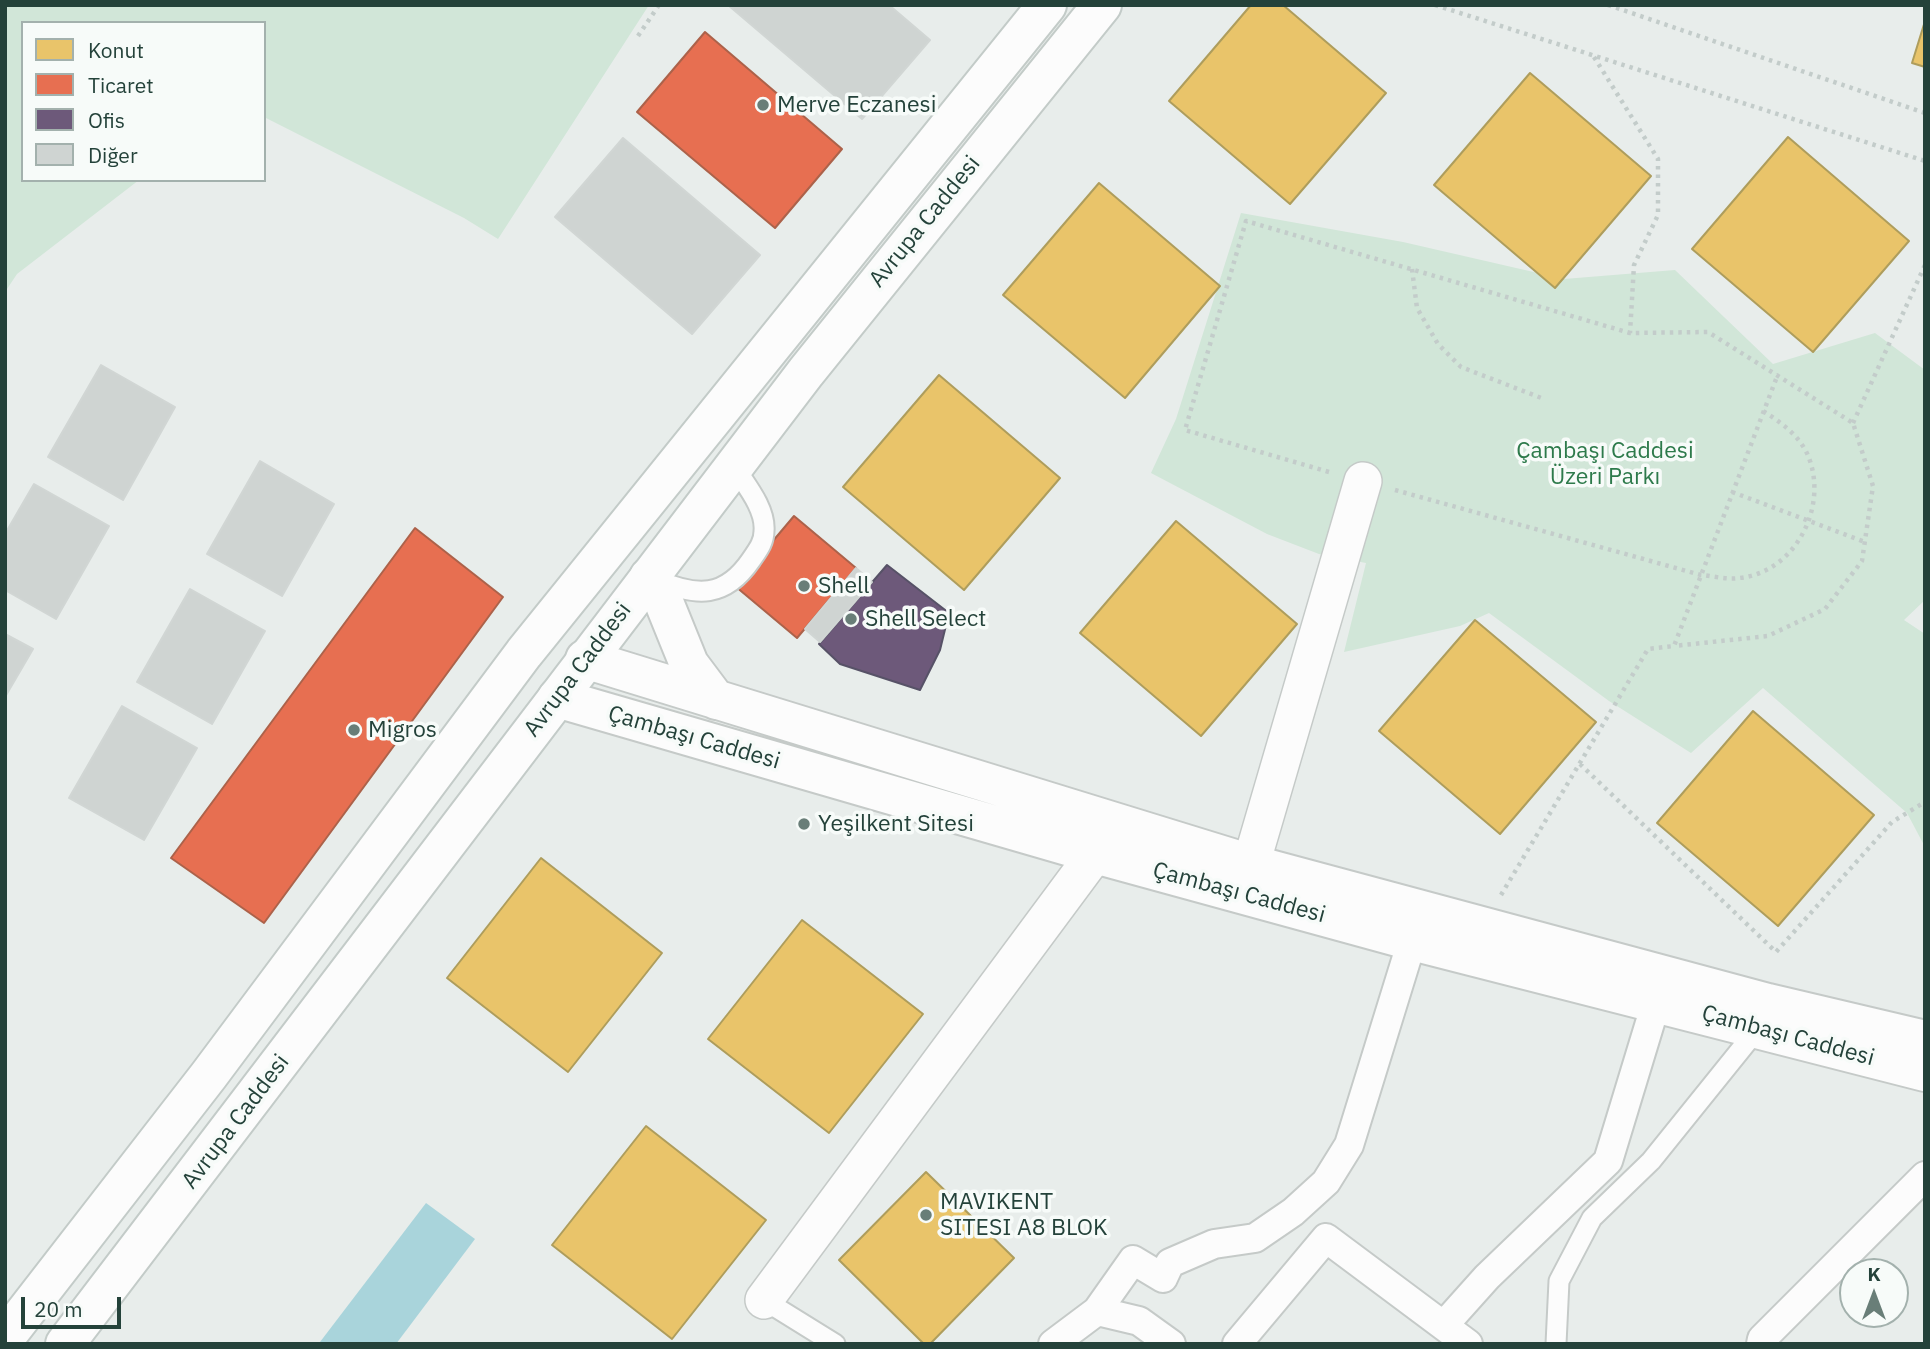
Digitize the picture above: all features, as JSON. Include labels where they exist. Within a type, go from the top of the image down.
[{"type":"main road","name":"Avrupa Caddesi","points":[[5,1338],[209,1075],[524,653],[1046,5]]},
{"type":"main road","name":"Avrupa Caddesi","points":[[65,1344],[806,372],[1102,5]]},
{"type":"main road","points":[[649,577],[659,590],[689,664],[716,700]]},
{"type":"main road","name":"Çambaşı Caddesi","points":[[524,653],[550,650],[585,659],[1251,864],[1768,1003],[1925,1040]]},
{"type":"main road","points":[[524,653],[530,673],[542,688],[557,698]]},
{"type":"main road","name":"Çambaşı Caddesi","points":[[557,698],[1095,854],[1412,941],[1759,1027],[1925,1072]]},
{"type":"street","points":[[1251,864],[1363,481]]},
{"type":"street","points":[[764,1300],[1095,854]]},
{"type":"street","points":[[1053,1344],[1097,1311],[1133,1260],[1163,1278],[1170,1263],[1214,1244],[1255,1238],[1293,1212],[1326,1182],[1349,1144],[1412,941]]},
{"type":"street","points":[[1444,1325],[1487,1277],[1608,1161],[1656,1003]]},
{"type":"street","points":[[1761,1344],[1762,1339],[1925,1175]]},
{"type":"street","points":[[1237,1344],[1326,1238],[1468,1344]]},
{"type":"street","points":[[1097,1311],[1139,1321],[1171,1344]]},
{"type":"lane","points":[[649,577],[687,592],[725,587],[738,580],[761,545],[765,529],[758,507],[735,468]]},
{"type":"lane","points":[[1556,1344],[1559,1281],[1592,1218],[1651,1161],[1759,1027]]},
{"type":"lane","points":[[764,1300],[835,1344]]},
{"type":"path","points":[[638,36],[659,5]]},
{"type":"path","points":[[1435,5],[1925,161]]},
{"type":"path","points":[[1608,5],[1925,113]]},
{"type":"path","points":[[1594,56],[1658,159],[1658,215],[1634,265],[1630,333]]},
{"type":"path","points":[[1483,926],[1648,649],[1768,636],[1825,609],[1862,561],[1873,486],[1853,423],[1778,373],[1708,332],[1630,333],[1246,220],[1185,430],[1701,575],[1740,578],[1776,564],[1803,536],[1816,499],[1810,460],[1788,427],[1763,411]]},
{"type":"path","points":[[1853,423],[1925,265]]},
{"type":"path","points":[[1412,269],[1417,308],[1438,344],[1461,367],[1544,399]]},
{"type":"path","points":[[1674,646],[1778,373]]},
{"type":"path","points":[[1732,492],[1865,542]]},
{"type":"path","points":[[1580,764],[1776,952],[1892,822],[1925,802]]},
{"type":"green space","points":[[5,5],[649,5],[498,239],[464,218],[266,118],[266,21],[21,21],[21,182],[136,182],[17,274],[5,292]]},
{"type":"green space","name":"Çambaşı Caddesi Üzeri Parkı","points":[[1241,213],[1403,242],[1564,279],[1675,270],[1773,364],[1875,333],[1925,370],[1925,600],[1904,620],[1925,634],[1925,847],[1907,813],[1763,688],[1691,753],[1609,701],[1489,613],[1460,626],[1344,652],[1366,563],[1319,554],[1267,534],[1151,473],[1176,419]]},
{"type":"water","points":[[426,1203],[475,1239],[396,1344],[322,1344],[320,1342]]},
{"type":"building: Konut","points":[[1251,5],[1283,5],[1386,93],[1290,204],[1169,101]]},
{"type":"building: Konut","points":[[1925,21],[1925,67],[1912,63]]},
{"type":"building: Konut","points":[[1530,73],[1651,176],[1555,288],[1434,185]]},
{"type":"building: Konut","points":[[1788,137],[1909,241],[1813,352],[1692,249]]},
{"type":"building: Konut","points":[[1099,183],[1220,286],[1125,398],[1003,295]]},
{"type":"building: Konut","points":[[939,375],[1060,478],[964,590],[843,487]]},
{"type":"building: Konut","points":[[1176,521],[1297,624],[1201,736],[1080,633]]},
{"type":"building: Konut","points":[[1475,620],[1596,722],[1500,834],[1379,731]]},
{"type":"building: Konut","points":[[1753,711],[1874,815],[1778,926],[1657,823]]},
{"type":"building: Konut","points":[[541,858],[662,953],[568,1072],[447,978]]},
{"type":"building: Konut","points":[[802,920],[923,1014],[829,1133],[708,1039]]},
{"type":"building: Konut","points":[[646,1126],[766,1220],[672,1339],[552,1245]]},
{"type":"building: Konut","name":"MAVIKENT SITESI A8 BLOK","points":[[926,1172],[1014,1258],[930,1344],[924,1344],[839,1260]]},
{"type":"building: Ticaret","points":[[705,32],[842,149],[775,228],[637,112]]},
{"type":"building: Ticaret","points":[[794,516],[856,568],[797,638],[735,586]]},
{"type":"building: Ticaret","points":[[415,528],[503,597],[264,923],[171,858]]},
{"type":"building: Ofis","points":[[887,565],[949,613],[940,650],[920,690],[840,664],[819,644]]},
{"type":"building: Diğer","points":[[728,5],[889,5],[930,40],[862,119]]},
{"type":"building: Diğer","points":[[623,138],[760,255],[692,334],[555,217]]},
{"type":"building: Diğer","points":[[101,365],[175,407],[123,500],[48,457]]},
{"type":"building: Diğer","points":[[260,461],[334,504],[282,596],[207,554]]},
{"type":"building: Diğer","points":[[34,484],[109,526],[56,619],[5,590],[5,534]]},
{"type":"building: Diğer","points":[[856,568],[872,582],[820,642],[805,629]]},
{"type":"building: Diğer","points":[[190,589],[265,631],[212,724],[137,682]]},
{"type":"building: Diğer","points":[[5,634],[33,649],[5,697]]},
{"type":"building: Diğer","points":[[122,706],[197,748],[144,840],[69,798]]},
{"type":"place","name":"Merve Eczanesi","points":[[763,105]]},
{"type":"place","name":"Shell","points":[[804,586]]},
{"type":"place","name":"Shell Select","points":[[851,619]]},
{"type":"place","name":"Migros","points":[[354,730]]},
{"type":"place","name":"Yeşilkent Sitesi","points":[[804,824]]},
{"type":"place","name":"MAVIKENT SITESI A8 BLOK","points":[[926,1215]]}]
